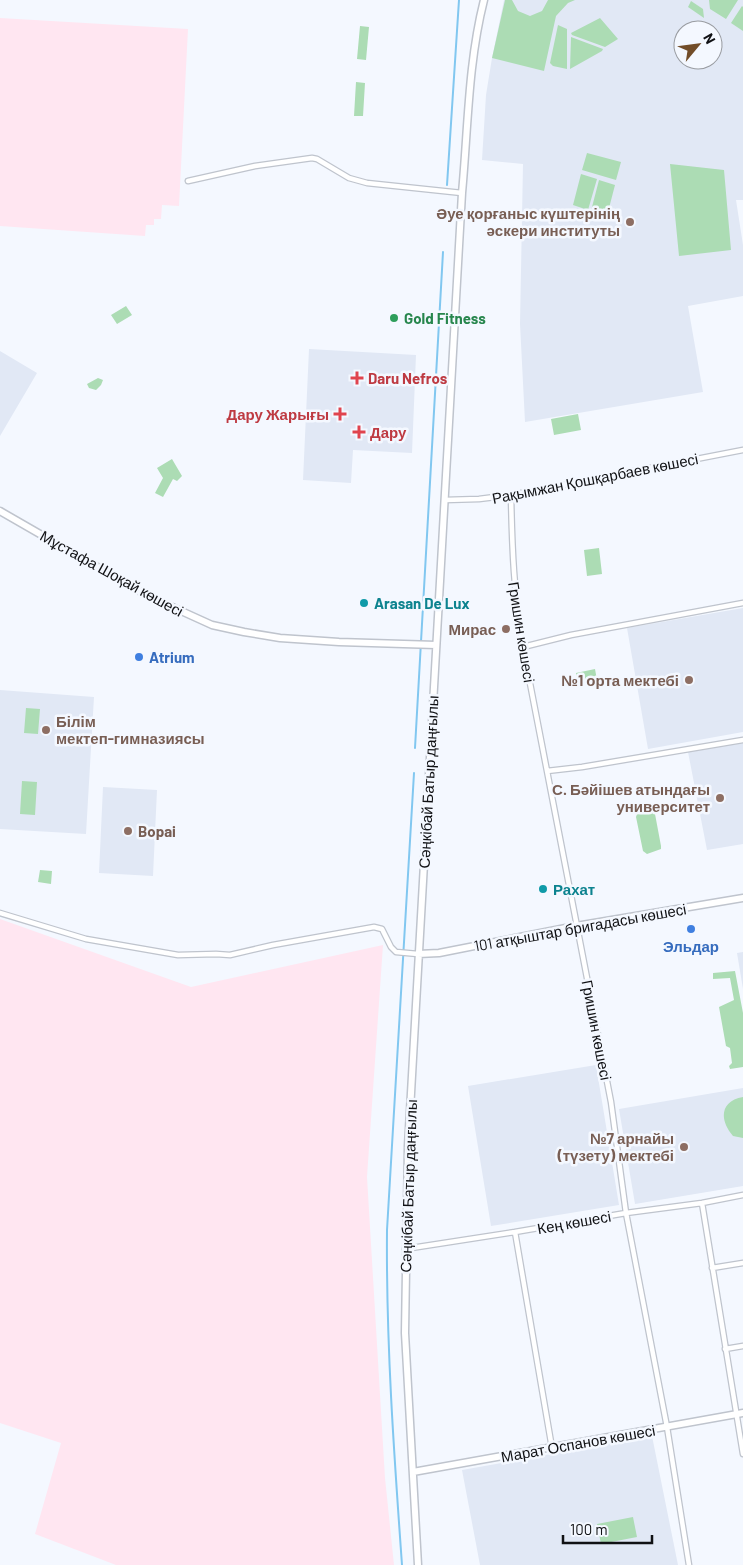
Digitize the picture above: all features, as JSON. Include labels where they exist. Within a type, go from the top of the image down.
[{"type":"main road","name":"Сәңкібай Батыр даңғылы","points":[[418,1565],[405,1333],[408,1146],[469,85],[478,25],[484,0]]},
{"type":"main road","name":"Мұстафа Шоқай көшесі","points":[[0,511],[146,595],[212,624],[280,638],[436,645]]},
{"type":"main road","name":"101 атқыштар бригадасы көшесі","points":[[418,954],[439,953],[576,926],[743,898]]},
{"type":"main road","name":"Марат Оспанов көшесі","points":[[412,1472],[743,1413]]},
{"type":"street","points":[[188,181],[255,166],[312,158],[349,178],[367,183],[462,193]]},
{"type":"street","name":"Рақымжан Қошқарбаев көшесі","points":[[445,500],[479,499],[511,495],[743,450]]},
{"type":"street","name":"Гришин көшесі","points":[[511,495],[512,561],[517,614],[610,1102],[626,1213],[690,1565]]},
{"type":"street","points":[[523,648],[571,635],[743,603]]},
{"type":"street","points":[[547,771],[582,767],[743,740]]},
{"type":"street","points":[[0,913],[86,939],[178,955],[230,955],[273,945],[374,927],[382,929],[391,947],[396,952],[401,954],[418,954]]},
{"type":"street","name":"Кең көшесі","points":[[405,1249],[743,1195]]},
{"type":"street","points":[[702,1202],[743,1454]]},
{"type":"street","points":[[516,1232],[552,1448]]},
{"type":"street","points":[[712,1268],[743,1263]]},
{"type":"street","points":[[725,1349],[743,1346]]},
{"type":"shaded area","name":"Әуе қорғаныс күштерінің әскери институты","points":[[504,0],[743,0],[743,200],[736,200],[743,245],[743,296],[688,306],[703,392],[525,422],[520,324],[523,164],[482,160],[486,95]]},
{"type":"shaded area","points":[[0,18],[188,29],[179,206],[162,205],[161,219],[154,219],[154,225],[146,225],[145,236],[0,226]]},
{"type":"shaded area","name":"Дару","points":[[309,349],[416,355],[412,453],[353,450],[351,483],[303,480]]},
{"type":"shaded area","points":[[0,351],[37,373],[0,436]]},
{"type":"shaded area","name":"№1 орта мектебі","points":[[743,608],[743,732],[648,749],[627,628]]},
{"type":"shaded area","name":"Білім мектеп-гимназиясы","points":[[0,690],[94,697],[86,834],[0,829]]},
{"type":"shaded area","name":"С. Бәйішев атындағы университет","points":[[743,743],[743,844],[707,850],[688,752]]},
{"type":"shaded area","name":"Bopai","points":[[103,787],[157,790],[153,876],[99,873]]},
{"type":"shaded area","points":[[0,919],[191,987],[383,945],[367,1177],[385,1478],[394,1565],[116,1565],[35,1534],[61,1443],[0,1423]]},
{"type":"shaded area","points":[[743,952],[743,989],[737,953]]},
{"type":"shaded area","points":[[596,1065],[619,1205],[491,1226],[468,1086]]},
{"type":"shaded area","name":"№7 арнайы (түзету) мектебі","points":[[743,1088],[743,1186],[635,1204],[619,1109]]},
{"type":"shaded area","points":[[652,1436],[678,1565],[480,1565],[462,1470]]},
{"type":"green space","points":[[505,0],[512,0],[518,11],[530,16],[542,11],[548,0],[575,0],[568,3],[556,16],[544,71],[492,58]]},
{"type":"green space","points":[[709,0],[738,0],[726,19],[710,9]]},
{"type":"green space","points":[[691,1],[703,9],[704,18],[688,7]]},
{"type":"green space","points":[[743,7],[743,31],[731,23]]},
{"type":"green space","points":[[600,18],[618,39],[605,47],[572,35],[571,33]]},
{"type":"green space","points":[[558,25],[567,29],[567,69],[553,66],[550,63]]},
{"type":"green space","points":[[360,26],[369,27],[366,60],[357,59]]},
{"type":"green space","points":[[571,37],[603,49],[570,69]]},
{"type":"green space","points":[[356,82],[365,83],[363,116],[354,116]]},
{"type":"green space","points":[[587,153],[621,162],[616,180],[582,170]]},
{"type":"green space","points":[[670,164],[724,170],[731,250],[679,256]]},
{"type":"green space","points":[[581,174],[597,179],[588,210],[573,205]]},
{"type":"green space","points":[[599,180],[615,185],[608,212],[592,207]]},
{"type":"green space","points":[[126,306],[132,315],[117,324],[111,315]]},
{"type":"green space","points":[[98,378],[103,380],[101,385],[96,390],[89,388],[87,384]]},
{"type":"green space","points":[[578,414],[581,430],[554,435],[551,419]]},
{"type":"green space","points":[[172,459],[182,476],[177,481],[173,479],[163,497],[155,493],[163,478],[157,468]]},
{"type":"green space","points":[[599,548],[602,574],[587,576],[584,550]]},
{"type":"green space","points":[[595,669],[597,680],[578,684],[576,673]]},
{"type":"green space","points":[[26,708],[40,709],[38,734],[24,733]]},
{"type":"green space","points":[[22,781],[37,782],[35,815],[20,814]]},
{"type":"green space","points":[[650,810],[655,814],[661,849],[647,854],[643,851],[636,817],[637,814]]},
{"type":"green space","points":[[40,870],[52,871],[51,884],[38,882]]},
{"type":"green space","points":[[735,971],[743,1013],[743,1067],[730,1069],[729,1066],[732,1063],[730,1048],[726,1046],[719,1007],[734,1000],[730,978],[713,979],[713,973]]},
{"type":"green space","points":[[743,1097],[743,1138],[733,1136],[728,1130],[725,1124],[724,1112],[726,1107],[735,1099]]},
{"type":"green space","points":[[633,1517],[637,1537],[601,1544],[597,1524]]},
{"type":"waterway","points":[[447,185],[459,0]]},
{"type":"waterway","points":[[415,748],[443,252]]},
{"type":"waterway","points":[[402,1565],[389,1356],[387,1230],[414,773]]},
{"type":"place","name":"Әуе қорғаныс күштерінің әскери институты","points":[[630,222]]},
{"type":"place","name":"Gold Fitness","points":[[394,318]]},
{"type":"place","name":"Daru Nefros","points":[[357,378]]},
{"type":"place","name":"Дару Жарығы","points":[[340,414]]},
{"type":"place","name":"Дару","points":[[359,432]]},
{"type":"place","name":"Arasan De Lux","points":[[364,603]]},
{"type":"place","name":"Мирас","points":[[506,629]]},
{"type":"place","name":"Atrium","points":[[139,657]]},
{"type":"place","name":"№1 орта мектебі","points":[[689,680]]},
{"type":"place","name":"Білім мектеп-гимназиясы","points":[[46,730]]},
{"type":"place","name":"С. Бәйішев атындағы университет","points":[[720,798]]},
{"type":"place","name":"Bopai","points":[[128,831]]},
{"type":"place","name":"Рахат","points":[[543,889]]},
{"type":"place","name":"Эльдар","points":[[691,929]]},
{"type":"place","name":"№7 арнайы (түзету) мектебі","points":[[684,1147]]}]
